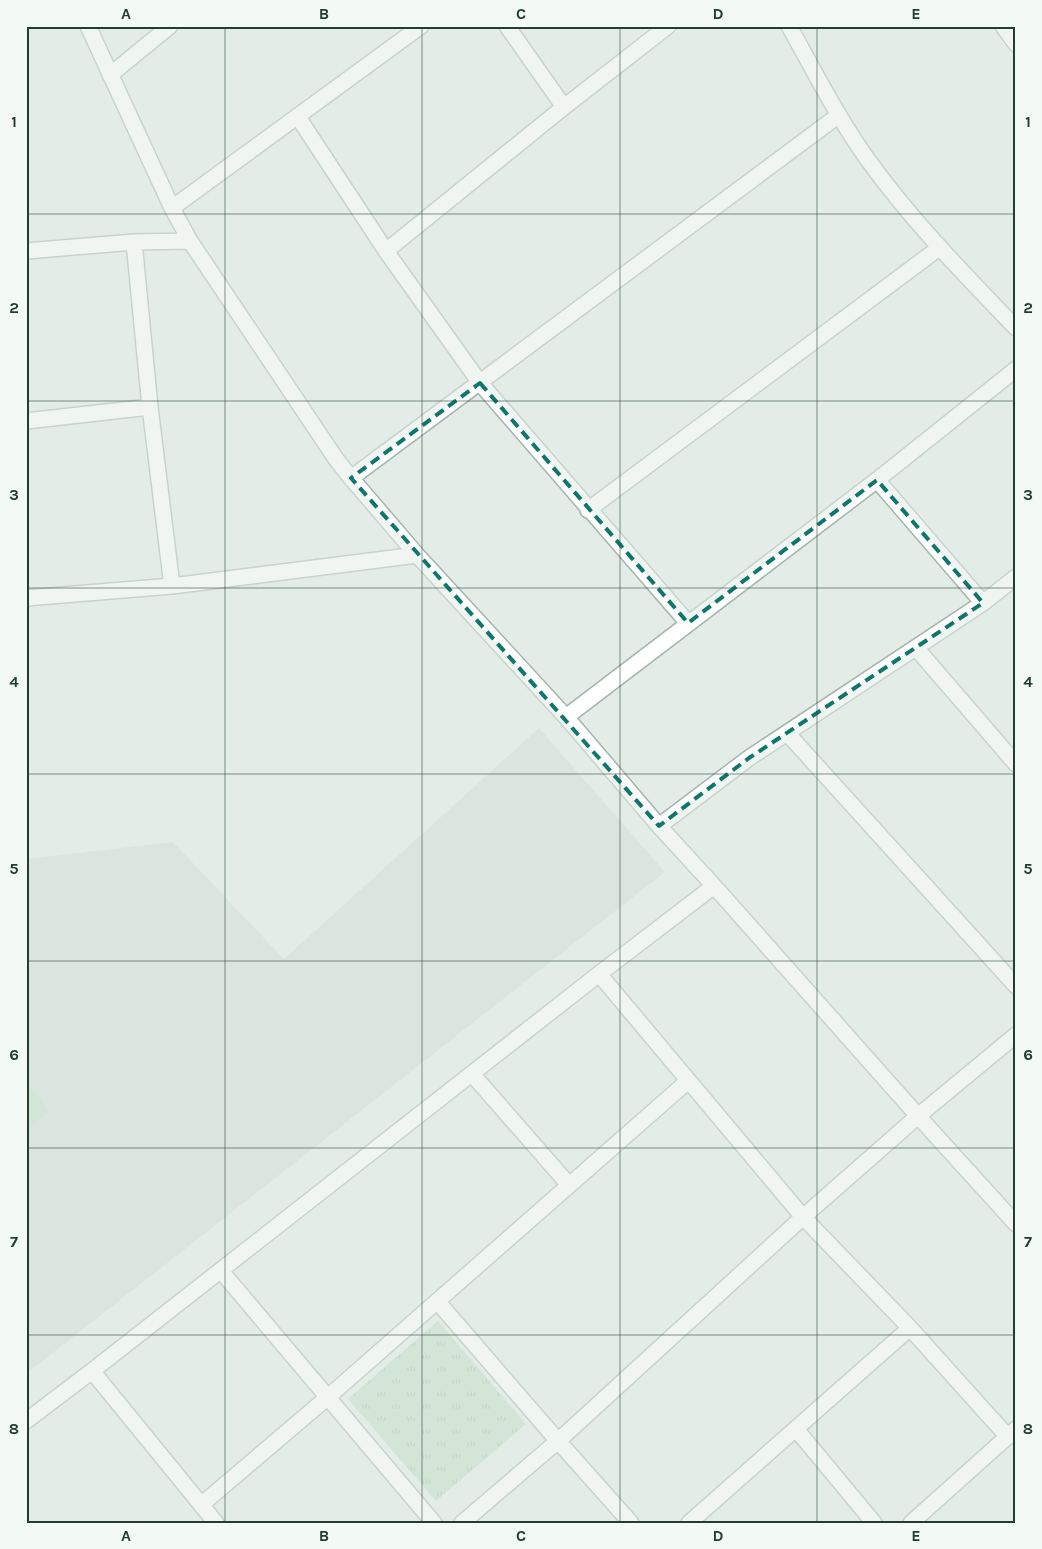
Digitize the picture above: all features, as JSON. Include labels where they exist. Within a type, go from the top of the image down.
[{"type":"street","points":[[88,26],[172,208],[190,241],[336,459],[418,555],[566,717],[659,826],[1016,1224]]},
{"type":"street","points":[[110,75],[170,26]]},
{"type":"street","points":[[172,208],[421,26]]},
{"type":"street","points":[[507,26],[564,107]]},
{"type":"street","points":[[386,251],[564,107],[668,26]]},
{"type":"street","points":[[788,26],[839,115],[868,160],[920,227],[1016,328]]},
{"type":"street","points":[[1003,26],[1016,44]]},
{"type":"street","points":[[351,478],[839,115]]},
{"type":"street","points":[[298,117],[386,251],[480,383],[588,510],[688,623]]},
{"type":"street","points":[[26,251],[134,242],[190,241]]},
{"type":"street","points":[[134,242],[150,407],[172,586]]},
{"type":"street","points":[[588,510],[939,248]]},
{"type":"street","points":[[566,717],[877,480],[1016,369]]},
{"type":"street","points":[[26,420],[150,407]]},
{"type":"street","points":[[877,480],[983,603]]},
{"type":"street","points":[[26,598],[172,586],[418,555]]},
{"type":"street","points":[[659,826],[749,758],[983,603],[1016,577]]},
{"type":"street","points":[[916,648],[1016,764]]},
{"type":"street","points":[[787,733],[1016,986]]},
{"type":"street","points":[[26,1421],[714,886]]},
{"type":"street","points":[[599,974],[803,1217],[1012,1433],[911,1523]]},
{"type":"street","points":[[462,1523],[558,1441],[803,1217],[918,1116],[1016,1035]]},
{"type":"street","points":[[472,1074],[569,1185]]},
{"type":"street","points":[[200,1505],[328,1397],[688,1081]]},
{"type":"street","points":[[221,1270],[434,1523]]},
{"type":"street","points":[[437,1301],[631,1523]]},
{"type":"street","points":[[689,1523],[910,1328]]},
{"type":"street","points":[[92,1371],[216,1523]]},
{"type":"street","points":[[796,1429],[874,1523]]},
{"type":"highlighted area","points":[[480,383],[688,623],[877,480],[983,603],[749,758],[659,826],[351,478]]},
{"type":"shaded area","points":[[539,728],[665,872],[26,1374],[26,859],[173,842],[284,959]]},
{"type":"green space","points":[[26,1081],[50,1112],[26,1130]]},
{"type":"green space","points":[[438,1321],[526,1424],[436,1501],[348,1399]]}]
